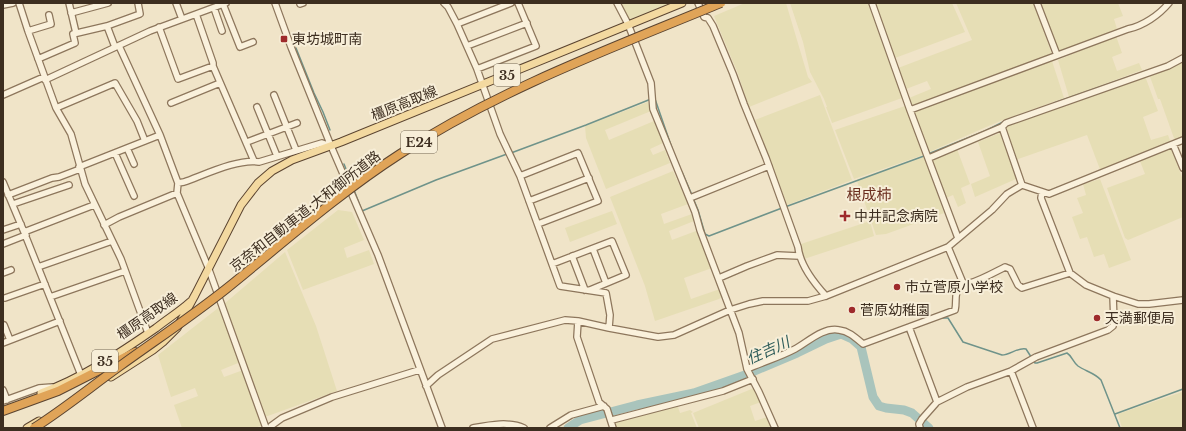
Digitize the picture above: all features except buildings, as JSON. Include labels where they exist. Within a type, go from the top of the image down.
[{"type":"highway","name":"京奈和自動車道;大和御所道路","points":[[153,343],[225,290],[344,193],[378,168],[461,117],[527,84],[721,3]]},
{"type":"highway","name":"E24","points":[[3,411],[58,391],[153,343]]},
{"type":"highway","name":"E24","points":[[34,428],[153,343]]},
{"type":"main road","name":"橿原高取線","points":[[27,428],[132,364],[163,342],[177,328],[196,295],[208,267],[241,205],[265,176],[292,160],[331,146],[483,85],[682,3]]},
{"type":"main road","name":"橿原高取線","points":[[3,407],[57,387],[81,375],[148,333],[182,309],[196,295]]},
{"type":"street","points":[[3,5],[13,3]]},
{"type":"street","points":[[19,3],[56,108],[71,134],[80,168],[94,205],[125,271],[148,333]]},
{"type":"street","points":[[69,3],[76,33]]},
{"type":"street","points":[[71,13],[108,3]]},
{"type":"street","points":[[38,59],[75,43],[73,34],[107,26],[140,14],[138,3]]},
{"type":"street","points":[[176,3],[182,19]]},
{"type":"street","points":[[275,3],[331,146],[378,255],[419,370],[442,428]]},
{"type":"street","points":[[444,3],[448,7],[457,24],[477,70],[500,134],[520,176],[560,286],[606,293],[610,315],[609,328]]},
{"type":"street","points":[[457,24],[511,3]]},
{"type":"street","points":[[477,70],[536,46],[518,3]]},
{"type":"street","points":[[617,3],[628,24],[651,83],[653,109],[692,198],[700,230],[739,333],[747,369],[775,428]]},
{"type":"street","points":[[698,3],[704,17],[708,18],[713,26],[769,166],[798,247],[799,256],[815,284],[826,296]]},
{"type":"street","points":[[872,3],[958,238]]},
{"type":"street","points":[[1037,3],[1057,56]]},
{"type":"street","points":[[910,110],[1128,29],[1136,28],[1160,12],[1169,3]]},
{"type":"street","points":[[3,95],[45,79],[159,27],[225,4],[240,47],[252,42]]},
{"type":"street","points":[[214,8],[222,31]]},
{"type":"street","points":[[196,14],[213,66],[254,161]]},
{"type":"street","points":[[28,30],[51,24],[49,15]]},
{"type":"street","points":[[467,46],[527,23]]},
{"type":"street","points":[[107,26],[160,135],[178,183],[177,193],[208,267],[266,428]]},
{"type":"street","points":[[159,27],[178,79],[213,66]]},
{"type":"street","points":[[928,156],[1002,127],[1006,123],[1168,66],[1183,58]]},
{"type":"street","points":[[56,108],[114,83],[137,121],[145,141]]},
{"type":"street","points":[[171,103],[220,83]]},
{"type":"street","points":[[274,95],[296,150]]},
{"type":"street","points":[[257,107],[276,156]]},
{"type":"street","points":[[247,142],[297,123]]},
{"type":"street","points":[[1002,127],[1022,185]]},
{"type":"street","points":[[8,195],[52,178],[59,178],[160,135]]},
{"type":"street","points":[[1022,185],[1049,194],[1183,140]]},
{"type":"street","points":[[178,183],[239,163],[254,161],[259,162],[322,143],[331,146]]},
{"type":"street","points":[[1173,144],[1183,168]]},
{"type":"street","points":[[127,148],[134,164]]},
{"type":"street","points":[[520,176],[578,152],[598,202],[538,224]]},
{"type":"street","points":[[115,153],[134,196]]},
{"type":"street","points":[[692,198],[769,166]]},
{"type":"street","points":[[529,201],[589,178]]},
{"type":"street","points":[[3,182],[25,233],[81,375]]},
{"type":"street","points":[[13,204],[69,184]]},
{"type":"street","points":[[426,386],[438,375],[492,339],[565,320],[578,321],[658,337],[674,334],[730,310],[763,301],[808,301],[826,296],[948,247],[992,210],[1007,194],[1022,185]]},
{"type":"street","points":[[1042,192],[1041,198],[1070,273],[1086,285],[1138,304],[1183,300]]},
{"type":"street","points":[[104,225],[119,217],[177,193]]},
{"type":"street","points":[[3,244],[25,233],[94,205]]},
{"type":"street","points":[[3,230],[21,224]]},
{"type":"street","points":[[38,267],[112,241]]},
{"type":"street","points":[[552,264],[612,241],[626,276],[587,290]]},
{"type":"street","points":[[948,247],[962,283]]},
{"type":"street","points":[[593,249],[606,284]]},
{"type":"street","points":[[719,278],[777,254],[799,256]]},
{"type":"street","points":[[572,256],[587,290]]},
{"type":"street","points":[[962,283],[970,283],[1005,267],[1010,269],[1018,285],[1022,288],[1070,273]]},
{"type":"street","points":[[3,273],[11,270]]},
{"type":"street","points":[[50,297],[125,271]]},
{"type":"street","points":[[747,369],[795,349],[822,333],[832,329],[839,329],[848,332],[863,344],[955,310],[956,294],[962,283]]},
{"type":"street","points":[[6,298],[45,284]]},
{"type":"street","points":[[920,428],[919,424],[922,419],[937,402],[967,387],[1011,371],[1036,357],[1108,330],[1113,326],[1114,322],[1113,296]]},
{"type":"street","points":[[3,343],[60,321]]},
{"type":"street","points":[[578,321],[577,337],[600,402],[608,409],[613,428]]},
{"type":"street","points":[[4,325],[10,340]]},
{"type":"street","points":[[909,326],[937,402]]},
{"type":"street","points":[[272,428],[271,426],[282,418],[332,397],[419,370]]},
{"type":"street","points":[[1011,371],[1033,428]]},
{"type":"street","points":[[612,420],[723,391],[753,379]]},
{"type":"street","points":[[3,390],[5,400],[39,388],[57,387]]},
{"type":"street","points":[[550,428],[571,415],[604,406]]},
{"type":"street","points":[[38,428],[50,414]]},
{"type":"street","points":[[473,428],[492,425],[516,424],[524,428]]},
{"type":"shaded area","points":[[619,3],[675,3],[628,21]]},
{"type":"shaded area","points":[[745,3],[786,3],[808,77],[812,82],[749,107],[737,71],[714,16]]},
{"type":"shaded area","points":[[790,3],[868,3],[902,98],[832,123],[824,99],[810,72],[803,42]]},
{"type":"shaded area","points":[[874,3],[952,3],[965,32],[895,58]]},
{"type":"shaded area","points":[[956,3],[1034,3],[1052,55],[913,108],[909,98],[931,89],[927,81],[906,89],[898,68],[972,40]]},
{"type":"shaded area","points":[[1039,3],[1118,3],[1123,16],[1114,19],[1117,29],[1058,53]]},
{"type":"shaded area","points":[[1116,36],[1122,53],[1112,57],[1117,71],[1139,63],[1142,70],[1069,97],[1058,60]]},
{"type":"shaded area","points":[[1183,60],[1183,138],[1175,141],[1160,99],[1158,99],[1149,74]]},
{"type":"shaded area","points":[[1052,61],[1064,98],[1000,121],[929,152],[914,112]]},
{"type":"shaded area","points":[[1145,76],[1158,111],[1143,117],[1151,140],[1168,135],[1171,143],[1101,172],[1087,135],[1015,160],[1004,126]]},
{"type":"shaded area","points":[[820,95],[852,180],[787,205],[755,120]]},
{"type":"shaded area","points":[[648,102],[651,111],[605,130],[609,140],[654,121],[663,143],[650,149],[653,155],[665,150],[670,163],[606,189],[586,138],[585,126]]},
{"type":"shaded area","points":[[905,106],[923,155],[854,179],[835,130]]},
{"type":"shaded area","points":[[1000,133],[1016,179],[975,197],[971,184],[990,176],[978,142]]},
{"type":"shaded area","points":[[1171,148],[1183,180],[1183,217],[1128,240],[1125,238],[1107,188],[1145,174],[1140,161]]},
{"type":"shaded area","points":[[957,149],[970,184],[961,188],[966,203],[958,207],[953,195],[946,198],[932,159]]},
{"type":"shaded area","points":[[924,157],[944,213],[886,234],[876,235],[857,181]]},
{"type":"shaded area","points":[[673,171],[688,204],[661,214],[664,224],[692,214],[694,221],[669,231],[672,240],[696,231],[712,268],[684,278],[691,299],[720,289],[723,296],[719,299],[655,321],[645,286],[610,197]]},
{"type":"shaded area","points":[[1100,179],[1131,260],[1109,268],[1104,254],[1094,257],[1087,237],[1080,239],[1072,217],[1083,213],[1077,198],[1086,195],[1083,184]]},
{"type":"shaded area","points":[[338,210],[352,212],[364,240],[344,248],[347,258],[369,250],[374,264],[303,290],[287,250]]},
{"type":"shaded area","points":[[612,211],[617,224],[570,242],[565,228]]},
{"type":"shaded area","points":[[870,221],[874,236],[804,259],[801,244]]},
{"type":"shaded area","points":[[285,252],[316,326],[337,391],[265,417],[224,304]]},
{"type":"shaded area","points":[[222,305],[243,361],[221,370],[224,377],[246,369],[264,425],[254,428],[182,428],[174,405],[198,396],[195,388],[171,397],[158,355]]},
{"type":"shaded area","points":[[754,388],[761,402],[750,406],[755,421],[767,417],[772,428],[699,428],[693,413]]},
{"type":"shaded area","points":[[1182,392],[1183,428],[1122,428],[1118,414]]},
{"type":"shaded area","points":[[677,404],[680,413],[690,410],[693,412],[691,413],[697,428],[615,428],[615,421]]},
{"type":"waterway","points":[[296,48],[330,130]]},
{"type":"waterway","points":[[1054,103],[1137,74]]},
{"type":"waterway","points":[[511,153],[651,99]]},
{"type":"waterway","points":[[655,99],[674,154]]},
{"type":"waterway","points":[[928,154],[985,131],[1005,121]]},
{"type":"waterway","points":[[354,190],[362,211],[436,180],[507,154]]},
{"type":"waterway","points":[[785,207],[924,156]]},
{"type":"waterway","points":[[344,164],[352,184]]},
{"type":"waterway","points":[[682,172],[692,195]]},
{"type":"waterway","points":[[693,198],[705,234],[709,236],[782,208]]},
{"type":"waterway","points":[[940,318],[948,318],[963,342],[1002,355],[1020,349],[1026,349],[1035,363],[1037,363],[1067,353],[1078,366],[1101,380],[1120,428]]},
{"type":"waterway","name":"住吉川","points":[[568,428],[580,420],[637,405],[694,393],[745,375],[826,339],[841,334],[852,339],[861,347],[873,397],[879,406],[904,410],[912,413],[929,428]]},
{"type":"waterway","points":[[1115,414],[1183,389]]},
{"type":"place","name":"東坊城町南","points":[[284,39]]},
{"type":"place","name":"中井記念病院","points":[[845,216]]},
{"type":"place","name":"市立菅原小学校","points":[[897,287]]},
{"type":"place","name":"菅原幼稚園","points":[[852,310]]},
{"type":"place","name":"天満郵便局","points":[[1097,318]]},
{"type":"district","name":"根成柿","points":[[869,194]]}]
